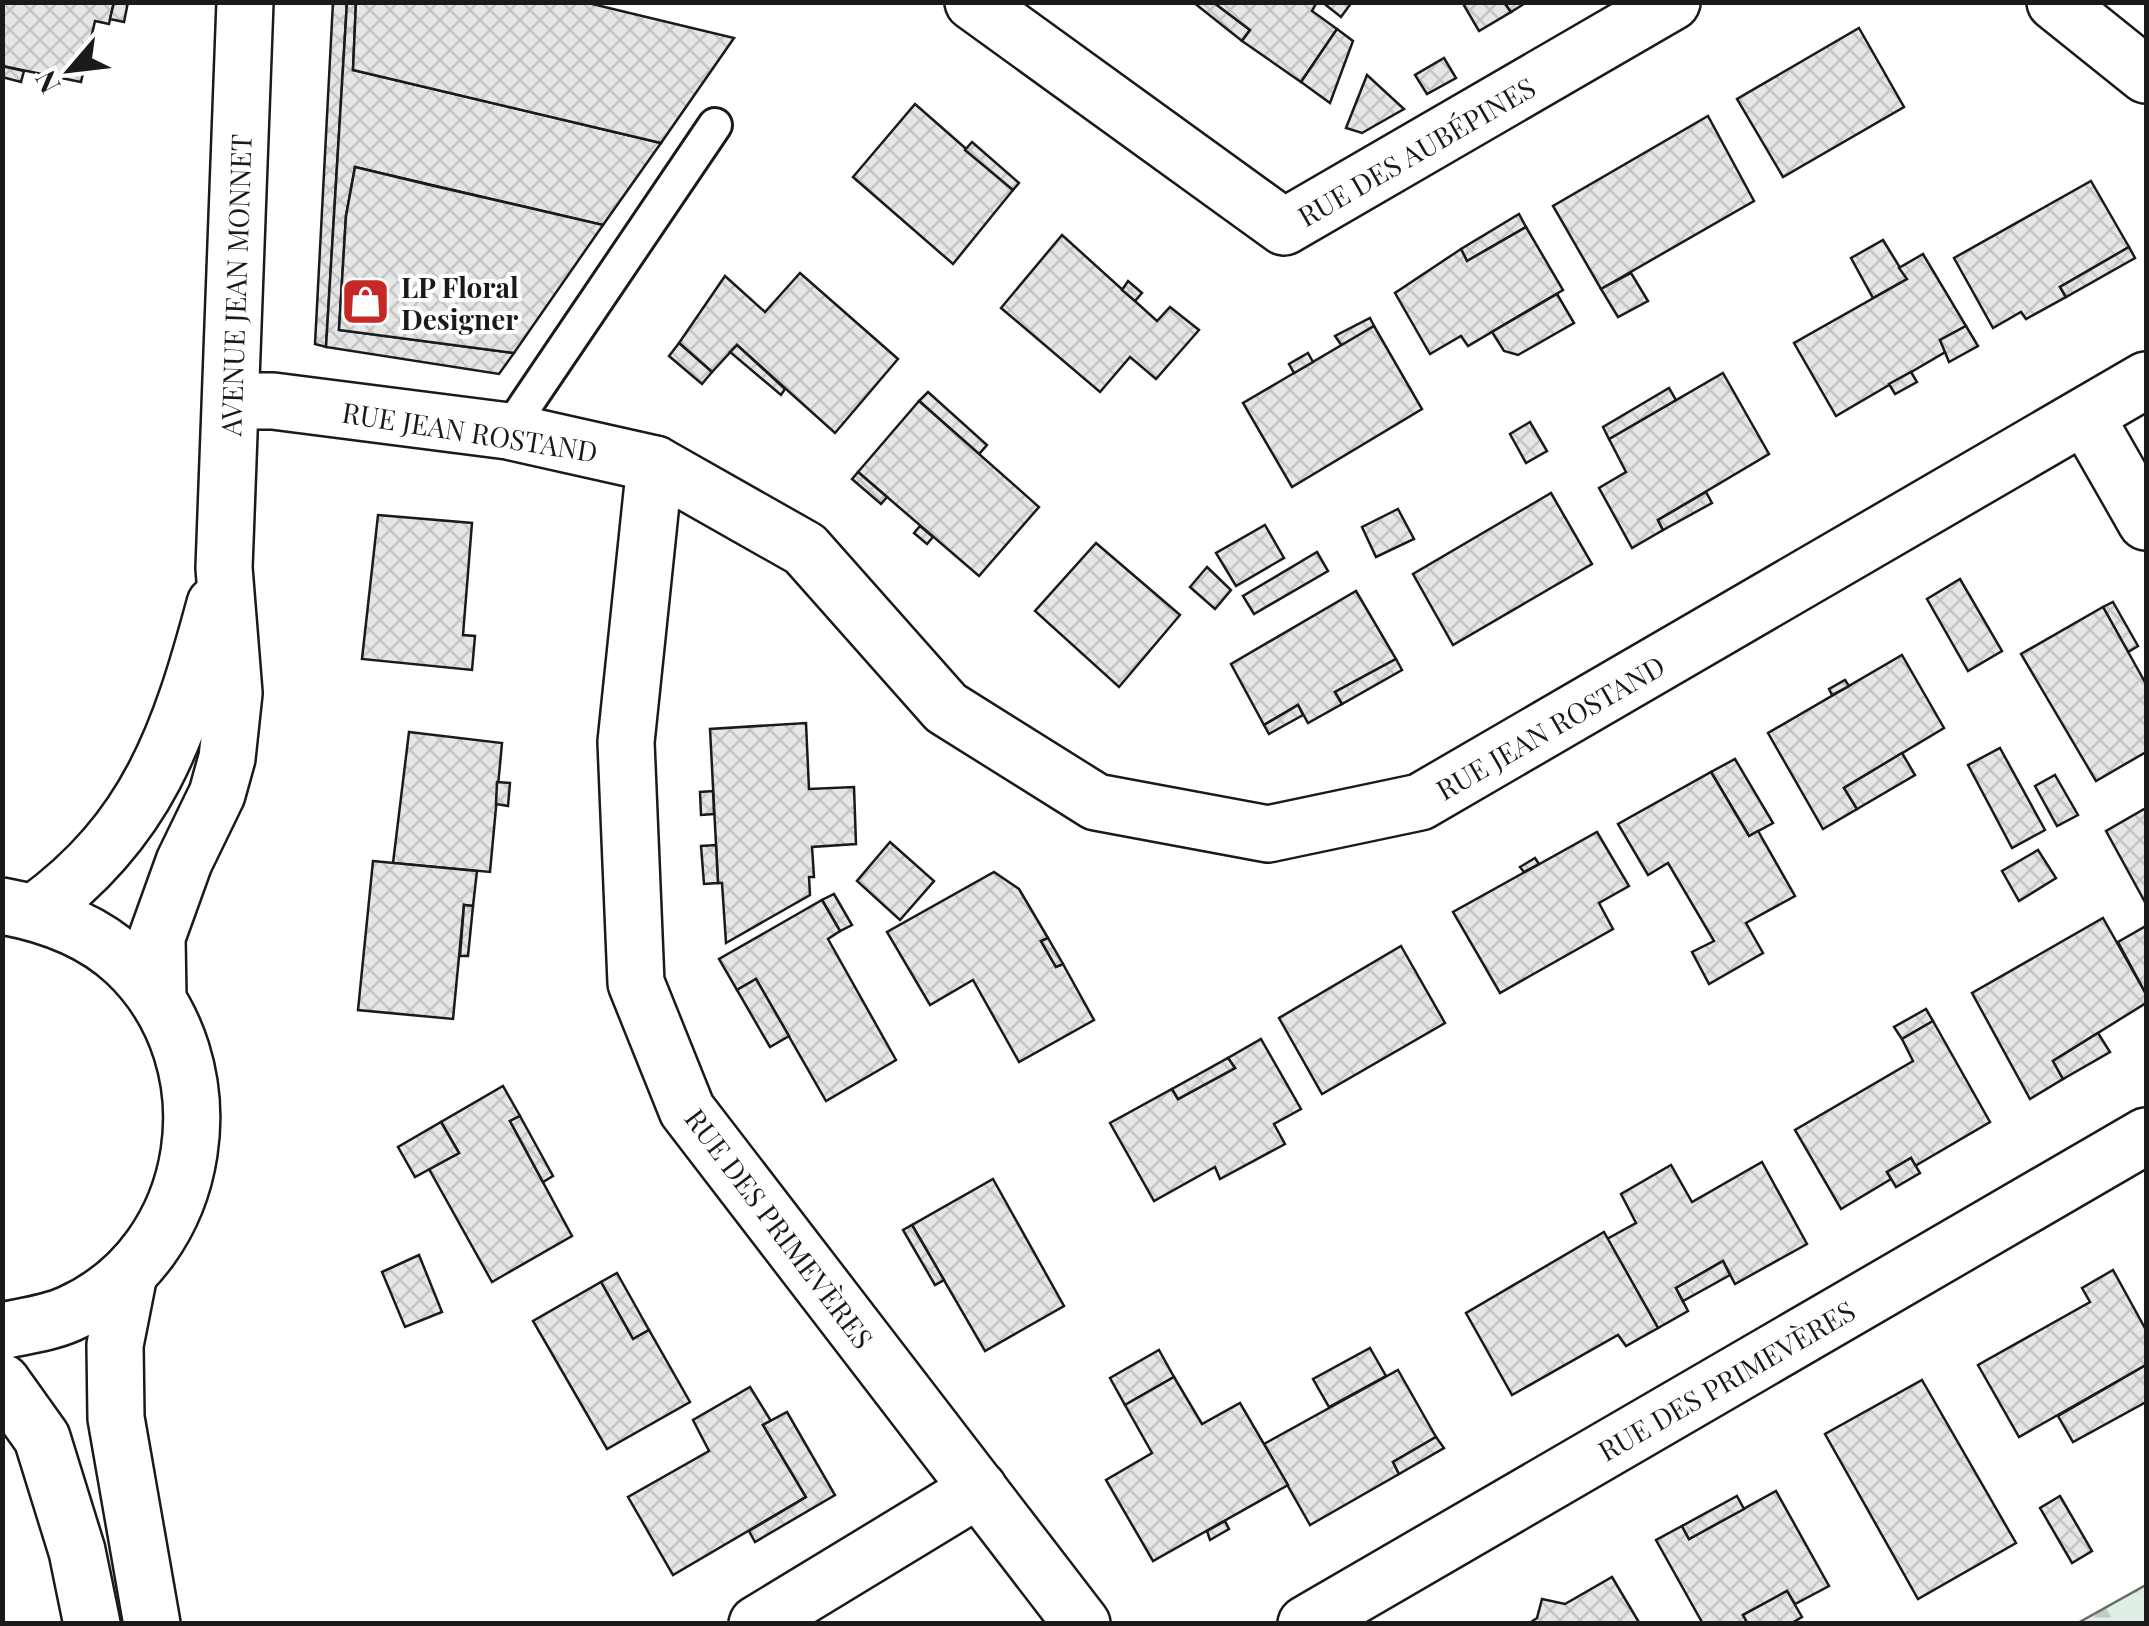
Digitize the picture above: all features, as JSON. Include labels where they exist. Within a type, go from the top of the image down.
[{"type":"street","name":"AVENUE JEAN MONNET","points":[[158,1000],[157,937],[172,890],[217,794],[227,758],[234,694],[224,568],[245,2]]},
{"type":"street","name":"RUE DES AUBÉPINES","points":[[973,2],[1284,227],[1672,2]]},
{"type":"street","points":[[2055,2],[2146,76]]},
{"type":"street","name":"RUE JEAN ROSTAND","points":[[232,401],[273,401],[508,431],[656,464],[805,549],[946,708],[1096,802],[1268,834],[1420,802],[2146,380]]},
{"type":"street","points":[[2086,417],[2146,522]]},
{"type":"street","name":"RUE DES PRIMEVÈRES","points":[[656,464],[626,742],[636,982],[687,1110],[1082,1624]]},
{"type":"street","name":"AVENUE JEAN MONNET","points":[[19,909],[102,856],[150,789],[177,735],[224,568]]},
{"type":"street","points":[[2,1332],[69,1314],[130,1274],[166,1227],[188,1171],[195,1112],[184,1054],[158,1000],[125,961],[97,941],[19,909]]},
{"type":"street","name":"RUE DES PRIMEVÈRES","points":[[1306,1624],[2146,1136]]},
{"type":"street","points":[[130,1274],[114,1345],[116,1418],[152,1624]]},
{"type":"street","points":[[2,1382],[42,1438],[78,1551],[92,1624]]},
{"type":"street","points":[[757,1624],[979,1489]]},
{"type":"lane","points":[[508,431],[715,125]]},
{"type":"green space","points":[[2146,1585],[2146,1623],[2078,1623]]},
{"type":"building","points":[[2,2],[114,2],[109,24],[95,21],[81,82],[2,66]]},
{"type":"building","points":[[114,2],[128,2],[124,22],[110,19]]},
{"type":"building","points":[[333,2],[347,2],[326,347],[315,344]]},
{"type":"building","points":[[347,2],[356,2],[353,70],[661,143],[603,225],[355,167],[346,216],[339,330],[514,353],[499,374],[326,347]]},
{"type":"building","points":[[356,2],[584,2],[734,38],[661,143],[353,70]]},
{"type":"building","points":[[1193,2],[1213,2],[1250,30],[1242,41]]},
{"type":"building","points":[[1213,2],[1317,2],[1312,11],[1337,29],[1301,82],[1242,41],[1250,30]]},
{"type":"building","points":[[1322,2],[1352,2],[1341,17]]},
{"type":"building","points":[[1462,2],[1504,2],[1511,12],[1479,31]]},
{"type":"building","points":[[1504,2],[1527,2],[1511,12]]},
{"type":"building","points":[[1859,28],[1904,107],[1783,177],[1737,99]]},
{"type":"building","points":[[1337,29],[1353,41],[1330,103],[1301,82]]},
{"type":"building","points":[[1444,58],[1456,78],[1427,94],[1415,75]]},
{"type":"building","points":[[2,66],[24,71],[21,82],[2,77]]},
{"type":"building","points":[[1367,75],[1404,109],[1362,133],[1346,128]]},
{"type":"building","points":[[915,104],[1013,190],[953,264],[853,177]]},
{"type":"building","points":[[1708,116],[1754,201],[1601,289],[1553,206]]},
{"type":"building","points":[[972,142],[1019,183],[1013,190],[965,150]]},
{"type":"building","points":[[355,167],[603,225],[514,353],[339,330],[346,216]]},
{"type":"building","points":[[2091,181],[2129,247],[2060,287],[2066,297],[2026,319],[2021,312],[1993,328],[1954,258]]},
{"type":"building","points":[[1519,214],[1526,227],[1467,261],[1461,249]]},
{"type":"building","points":[[1526,227],[1563,290],[1468,346],[1461,336],[1430,354],[1395,293],[1461,249],[1467,261]]},
{"type":"building","points":[[1062,235],[1157,321],[1170,307],[1199,330],[1156,379],[1130,357],[1100,392],[1001,308]]},
{"type":"building","points":[[1883,240],[1907,279],[1873,298],[1851,258]]},
{"type":"building","points":[[2129,247],[2135,258],[2066,297],[2060,287]]},
{"type":"building","points":[[1923,254],[1966,326],[1940,340],[1947,351],[1836,416],[1794,343],[1907,279],[1899,268]]},
{"type":"building","points":[[800,273],[898,359],[835,433],[737,345],[712,372],[679,343],[725,276],[765,312]]},
{"type":"building","points":[[1631,273],[1648,301],[1618,317],[1601,289]]},
{"type":"building","points":[[1128,281],[1142,293],[1135,301],[1122,290]]},
{"type":"building","points":[[1557,294],[1574,323],[1518,355],[1504,351],[1492,332]]},
{"type":"building","points":[[1370,318],[1374,326],[1342,346],[1335,336]]},
{"type":"building","points":[[1374,326],[1422,409],[1292,487],[1243,403]]},
{"type":"building","points":[[1966,326],[1978,346],[1949,362],[1940,340]]},
{"type":"building","points":[[679,343],[712,372],[702,384],[669,356]]},
{"type":"building","points":[[737,345],[785,389],[781,395],[730,352]]},
{"type":"building","points":[[1308,353],[1313,362],[1294,373],[1289,364]]},
{"type":"building","points":[[1911,372],[1917,382],[1895,394],[1889,384]]},
{"type":"building","points":[[1723,373],[1769,454],[1658,520],[1663,530],[1632,548],[1599,488],[1626,472],[1609,439]]},
{"type":"building","points":[[1669,388],[1676,400],[1609,439],[1603,427]]},
{"type":"building","points":[[928,392],[987,445],[979,454],[919,401]]},
{"type":"building","points":[[919,401],[1039,507],[979,576],[858,472]]},
{"type":"building","points":[[1530,422],[1547,451],[1526,463],[1510,434]]},
{"type":"building","points":[[858,472],[887,497],[881,504],[852,479]]},
{"type":"building","points":[[1706,492],[1712,503],[1663,530],[1658,520]]},
{"type":"building","points":[[1551,493],[1592,564],[1453,645],[1413,574]]},
{"type":"building","points":[[1398,509],[1414,539],[1376,557],[1362,527]]},
{"type":"building","points":[[378,515],[472,523],[463,635],[475,636],[472,670],[362,659]]},
{"type":"building","points":[[1265,525],[1284,558],[1236,586],[1216,553]]},
{"type":"building","points":[[920,526],[933,537],[927,544],[914,533]]},
{"type":"building","points":[[1096,543],[1180,615],[1119,687],[1035,611]]},
{"type":"building","points":[[1317,552],[1328,571],[1254,614],[1243,596]]},
{"type":"building","points":[[1207,567],[1231,590],[1215,609],[1190,587]]},
{"type":"building","points":[[1960,579],[2002,651],[1968,671],[1927,599]]},
{"type":"building","points":[[1356,591],[1396,659],[1335,692],[1342,704],[1308,723],[1298,705],[1264,725],[1231,664]]},
{"type":"building","points":[[2113,602],[2138,646],[2128,652],[2103,607]]},
{"type":"building","points":[[2103,607],[2146,684],[2146,752],[2096,781],[2021,654]]},
{"type":"building","points":[[1902,655],[1944,728],[1844,788],[1857,809],[1823,829],[1768,733]]},
{"type":"building","points":[[1396,659],[1402,670],[1342,704],[1335,692]]},
{"type":"building","points":[[1845,680],[1849,686],[1832,695],[1829,689]]},
{"type":"building","points":[[1298,705],[1303,715],[1269,734],[1264,725]]},
{"type":"building","points":[[806,723],[809,789],[854,787],[856,844],[812,847],[814,877],[809,877],[810,895],[726,943],[722,883],[718,883],[710,729]]},
{"type":"building","points":[[409,732],[502,743],[490,872],[393,863]]},
{"type":"building","points":[[2000,748],[2045,830],[2012,848],[1968,765]]},
{"type":"building","points":[[1902,753],[1915,775],[1857,809],[1844,788]]},
{"type":"building","points":[[1735,759],[1773,823],[1749,836],[1711,772]]},
{"type":"building","points":[[1711,772],[1749,836],[1758,831],[1795,896],[1746,923],[1763,953],[1709,984],[1692,952],[1714,941],[1668,863],[1648,875],[1618,824]]},
{"type":"building","points":[[2055,775],[2078,815],[2057,826],[2035,786]]},
{"type":"building","points":[[497,782],[510,783],[508,806],[496,804]]},
{"type":"building","points":[[713,791],[714,814],[701,815],[700,792]]},
{"type":"building","points":[[2146,808],[2146,904],[2106,831]]},
{"type":"building","points":[[1597,832],[1629,886],[1599,903],[1613,929],[1500,993],[1453,912]]},
{"type":"building","points":[[890,842],[934,881],[900,920],[857,881]]},
{"type":"building","points":[[716,845],[718,883],[704,884],[701,846]]},
{"type":"building","points":[[2038,850],[2056,878],[2019,901],[2002,871]]},
{"type":"building","points":[[1535,858],[1539,864],[1524,872],[1520,867]]},
{"type":"building","points":[[373,861],[477,871],[473,906],[464,905],[453,1019],[358,1010]]},
{"type":"building","points":[[994,872],[1019,889],[1048,938],[1041,941],[1056,967],[1063,964],[1094,1020],[1019,1062],[973,980],[930,1005],[887,932]]},
{"type":"building","points":[[834,894],[852,925],[840,931],[822,900]]},
{"type":"building","points":[[822,900],[840,931],[828,939],[896,1060],[826,1101],[756,979],[737,990],[719,959]]},
{"type":"building","points":[[464,905],[473,906],[468,956],[460,956]]},
{"type":"building","points":[[2103,918],[2146,994],[2146,1003],[2053,1061],[2063,1079],[2030,1099],[1972,993]]},
{"type":"building","points":[[2146,926],[2146,994],[2118,942]]},
{"type":"building","points":[[1048,938],[1063,964],[1056,967],[1041,941]]},
{"type":"building","points":[[1401,946],[1445,1023],[1322,1094],[1279,1018]]},
{"type":"building","points":[[756,979],[789,1036],[770,1047],[737,990]]},
{"type":"building","points":[[1926,1009],[1933,1021],[1902,1039],[1894,1027]]},
{"type":"building","points":[[1933,1021],[1990,1122],[1915,1166],[1911,1158],[1887,1172],[1891,1179],[1841,1209],[1795,1130],[1913,1061],[1902,1039]]},
{"type":"building","points":[[2098,1033],[2110,1052],[2063,1079],[2053,1061]]},
{"type":"building","points":[[1261,1039],[1301,1109],[1274,1124],[1285,1144],[1220,1179],[1215,1167],[1154,1201],[1110,1123],[1172,1089],[1178,1099],[1235,1068],[1228,1058]]},
{"type":"building","points":[[1228,1058],[1235,1068],[1178,1099],[1172,1089]]},
{"type":"building","points":[[503,1086],[520,1116],[510,1121],[572,1236],[492,1282],[429,1169],[459,1153],[441,1122]]},
{"type":"building","points":[[520,1116],[553,1176],[543,1182],[510,1121]]},
{"type":"building","points":[[441,1122],[459,1153],[415,1177],[398,1147]]},
{"type":"building","points":[[1911,1158],[1920,1173],[1896,1187],[1887,1172]]},
{"type":"building","points":[[1762,1162],[1807,1244],[1735,1284],[1723,1261],[1676,1288],[1688,1311],[1658,1328],[1607,1239],[1636,1223],[1621,1194],[1671,1165],[1692,1202]]},
{"type":"building","points":[[993,1179],[1064,1306],[985,1351],[912,1225]]},
{"type":"building","points":[[912,1225],[944,1280],[935,1285],[903,1230]]},
{"type":"building","points":[[1604,1232],[1658,1328],[1626,1346],[1618,1335],[1512,1395],[1466,1313]]},
{"type":"building","points":[[419,1255],[442,1312],[405,1327],[382,1272]]},
{"type":"building","points":[[1723,1261],[1730,1275],[1683,1301],[1676,1288]]},
{"type":"building","points":[[2113,1270],[2146,1330],[2146,1365],[2019,1437],[1978,1365],[2090,1302],[2082,1288]]},
{"type":"building","points":[[617,1273],[649,1330],[633,1339],[601,1282]]},
{"type":"building","points":[[601,1282],[633,1339],[649,1330],[690,1402],[607,1449],[533,1321]]},
{"type":"building","points":[[1370,1348],[1386,1376],[1329,1407],[1313,1379]]},
{"type":"building","points":[[1159,1350],[1174,1377],[1125,1405],[1110,1378]]},
{"type":"building","points":[[2146,1365],[2146,1402],[2073,1442],[2058,1416]]},
{"type":"building","points":[[1398,1370],[1436,1437],[1393,1462],[1399,1474],[1310,1525],[1264,1444]]},
{"type":"building","points":[[1174,1377],[1202,1424],[1240,1403],[1288,1485],[1153,1561],[1106,1480],[1152,1453],[1125,1405]]},
{"type":"building","points":[[1922,1380],[2016,1543],[1918,1599],[1825,1434]]},
{"type":"building","points":[[750,1387],[771,1421],[763,1425],[806,1497],[673,1575],[628,1497],[709,1451],[693,1420]]},
{"type":"building","points":[[787,1412],[835,1495],[755,1542],[749,1531],[806,1497],[763,1425]]},
{"type":"building","points":[[1436,1437],[1444,1448],[1399,1474],[1393,1462]]},
{"type":"building","points":[[1776,1491],[1829,1586],[1795,1604],[1787,1591],[1743,1615],[1748,1624],[1703,1624],[1656,1540],[1682,1526],[1689,1539]]},
{"type":"building","points":[[1737,1496],[1744,1509],[1689,1539],[1682,1526]]},
{"type":"building","points":[[2060,1496],[2092,1551],[2072,1563],[2040,1508]]},
{"type":"building","points":[[1225,1521],[1229,1529],[1210,1540],[1207,1531]]},
{"type":"building","points":[[1612,1577],[1640,1624],[1528,1624],[1537,1618],[1542,1599],[1565,1604]]},
{"type":"building","points":[[1787,1591],[1802,1617],[1790,1624],[1748,1624],[1743,1615]]},
{"type":"place","name":"LP Floral Designer","points":[[366,302]]}]
